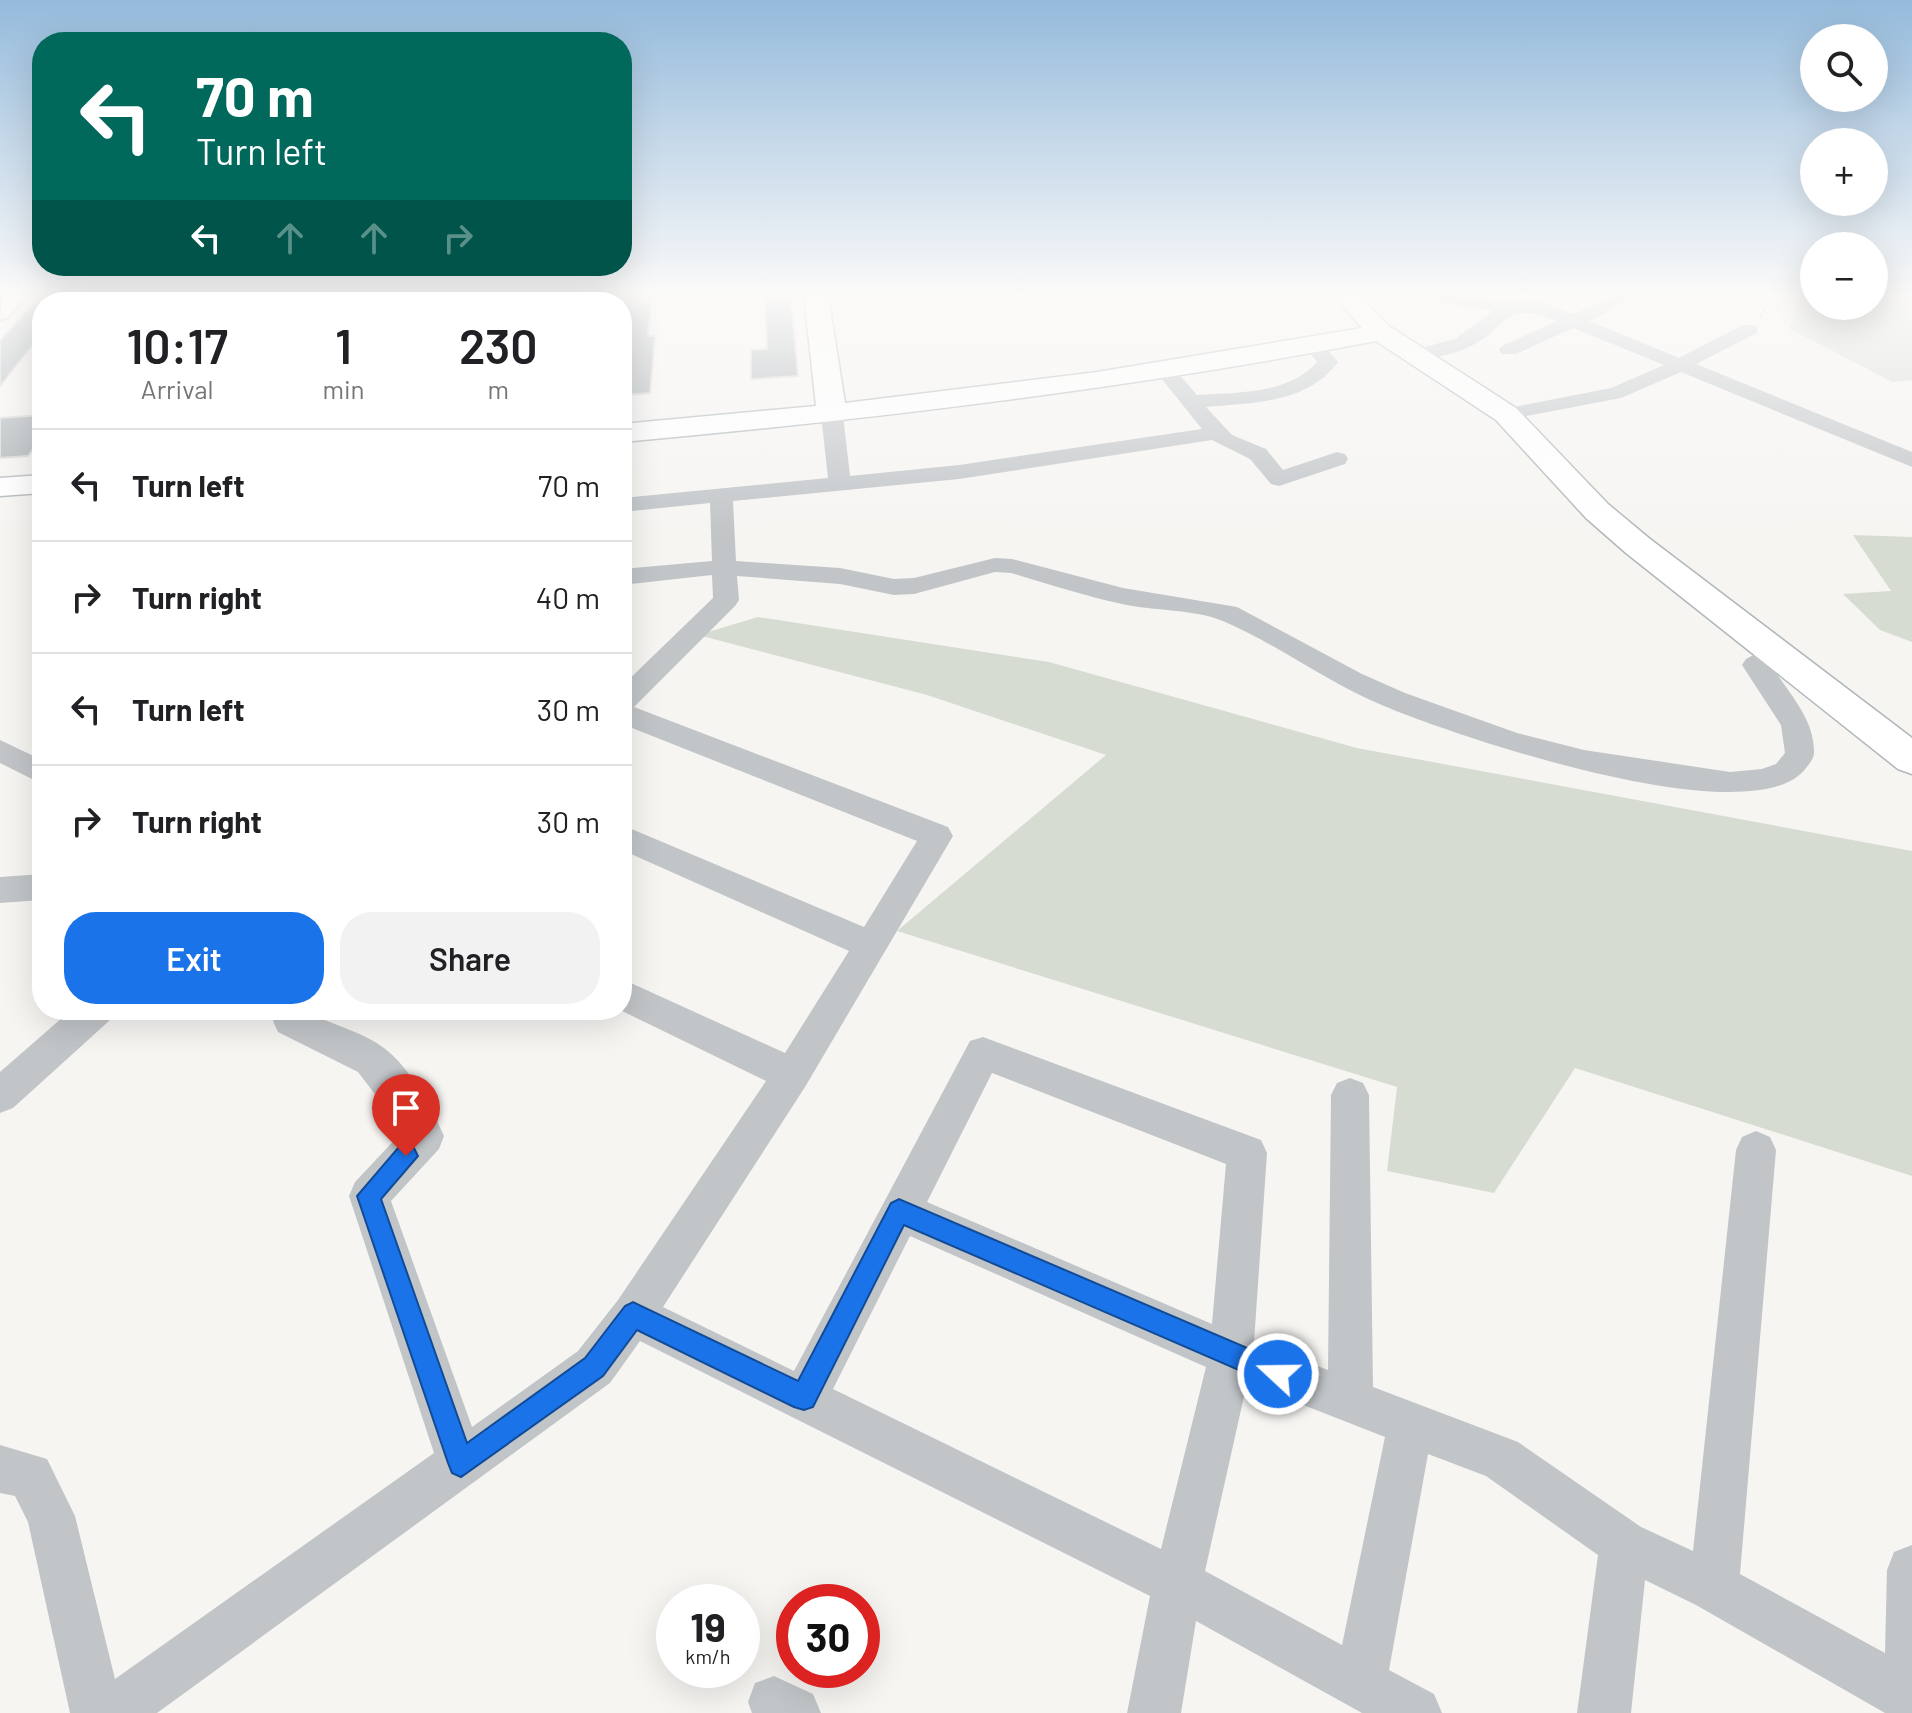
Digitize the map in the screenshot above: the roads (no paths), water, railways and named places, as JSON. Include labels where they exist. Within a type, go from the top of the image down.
[{"type":"main road","points":[[827,375],[832,415]]},
{"type":"main road","points":[[632,432],[832,415],[1121,375]]},
{"type":"main road","points":[[1447,375],[1506,414],[1597,511],[1909,753]]},
{"type":"main road","points":[[0,487],[32,485]]},
{"type":"street","points":[[1169,375],[1224,440],[1258,454],[1279,479],[1337,459]]},
{"type":"street","points":[[1191,402],[1286,390],[1320,375]]},
{"type":"street","points":[[1506,414],[1614,394],[1637,387],[1657,375]]},
{"type":"street","points":[[1699,375],[1912,460]]},
{"type":"street","points":[[832,415],[840,484]]},
{"type":"street","points":[[632,504],[959,472],[1217,433]]},
{"type":"street","points":[[632,692],[726,600],[722,567],[721,496]]},
{"type":"street","points":[[632,576],[722,567],[840,576],[894,587],[914,586],[995,565],[1012,566],[1122,596],[1228,613],[1352,681],[1511,742],[1584,761],[1730,783],[1764,780],[1787,772],[1800,755],[1795,724],[1756,665],[1776,652]]},
{"type":"street","points":[[112,1713],[594,1367],[633,1315],[792,1075],[937,836],[632,717]]},
{"type":"street","points":[[1,752],[32,768]]},
{"type":"street","points":[[632,841],[871,945]]},
{"type":"street","points":[[0,890],[32,888]]},
{"type":"street","points":[[632,999],[792,1075]]},
{"type":"street","points":[[0,1096],[85,1020]]},
{"type":"street","points":[[292,1020],[371,1060],[414,1113],[425,1136],[369,1196],[461,1463]]},
{"type":"street","points":[[804,1398],[983,1053],[1247,1153],[1231,1355],[1177,1583],[1154,1713]]},
{"type":"street","points":[[1350,1095],[1350,1401]]},
{"type":"street","points":[[1714,1587],[1756,1150]]},
{"type":"street","points":[[899,1211],[1231,1355],[1501,1459],[1624,1544],[1714,1587],[1911,1704]]},
{"type":"street","points":[[633,1315],[1177,1583],[1415,1713]]},
{"type":"street","points":[[1360,1683],[1411,1424]]},
{"type":"street","points":[[0,1469],[30,1476],[51,1516],[97,1713]]},
{"type":"street","points":[[1604,1713],[1624,1544]]},
{"type":"street","points":[[1911,1704],[1912,1570]]}]
